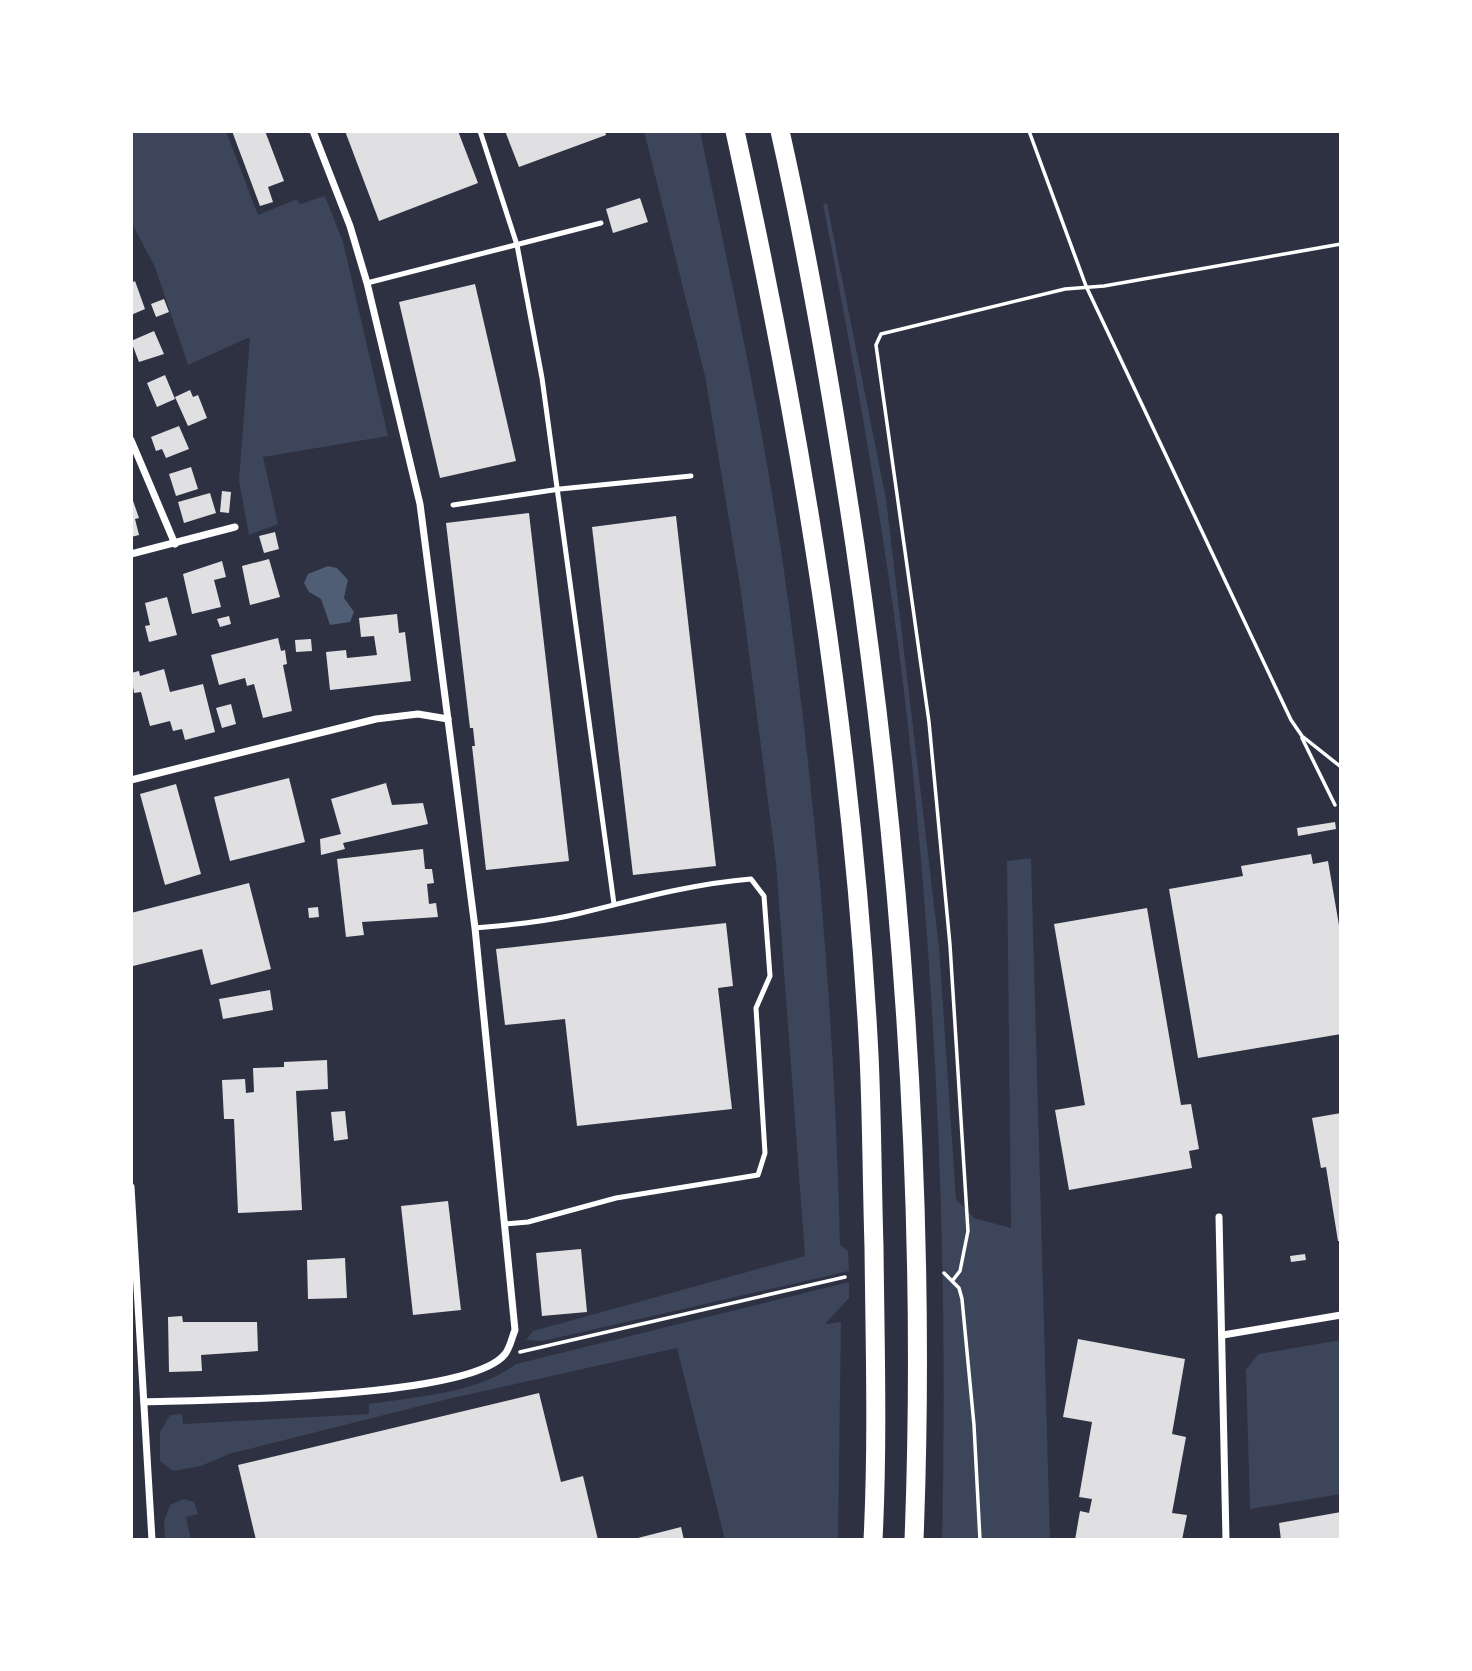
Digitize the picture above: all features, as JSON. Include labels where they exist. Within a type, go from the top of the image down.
[{"type":"highway","points":[[735,131],[768,282],[801,457],[840,728],[851,836],[869,1054],[876,1378],[873,1540]]},
{"type":"highway","points":[[779,131],[831,392],[880,721],[891,821],[913,1148],[916,1303],[914,1540]]},
{"type":"street","points":[[144,1402],[359,1394],[440,1380],[485,1367],[505,1355],[515,1330],[475,928],[420,504],[367,283],[350,226],[313,131]]},
{"type":"street","points":[[131,440],[175,544]]},
{"type":"street","points":[[131,554],[235,527]]},
{"type":"street","points":[[131,780],[376,719],[418,714],[448,719]]},
{"type":"street","points":[[131,1187],[152,1540]]},
{"type":"street","points":[[1219,1217],[1226,1540]]},
{"type":"street","points":[[1223,1335],[1341,1315]]},
{"type":"lane","points":[[480,131],[517,245],[560,489],[614,904]]},
{"type":"lane","points":[[367,283],[601,223]]},
{"type":"lane","points":[[453,505],[560,489],[691,476]]},
{"type":"lane","points":[[475,928],[575,915],[707,883],[751,879],[764,896],[771,976],[757,1008],[765,1153],[758,1175],[616,1198],[528,1222],[505,1224]]},
{"type":"path","points":[[1029,131],[1086,286],[1286,711],[1302,736],[1335,806]]},
{"type":"path","points":[[953,1280],[960,1271],[968,1231],[950,945],[929,722],[876,345],[881,334],[1086,286],[1341,244]]},
{"type":"path","points":[[1302,736],[1341,767]]},
{"type":"path","points":[[944,1273],[953,1280],[962,1299],[974,1425],[980,1540]]},
{"type":"path","points":[[505,1355],[845,1277]]},
{"type":"shaded area","points":[[131,131],[226,131],[258,215],[297,199],[300,204],[325,196],[343,242],[388,436],[263,457],[278,524],[249,535],[239,480],[250,337],[188,365],[155,267],[131,222]]},
{"type":"shaded area","points":[[644,131],[700,131],[759,418],[787,592],[816,836],[834,1082],[840,1245],[848,1251],[849,1271],[543,1341],[526,1340],[533,1331],[805,1256],[776,863],[741,592],[705,376]]},
{"type":"shaded area","points":[[827,203],[886,499],[939,947],[956,1199],[974,1218],[1011,1228],[1007,861],[1031,858],[1050,1540],[942,1540],[944,1346],[939,1152],[921,861],[904,694],[885,553],[823,204]]},
{"type":"shaded area","points":[[328,566],[337,568],[348,580],[344,598],[354,612],[350,622],[330,625],[321,599],[309,592],[304,583],[308,574]]},
{"type":"shaded area","points":[[849,1282],[849,1298],[825,1324],[841,1322],[838,1540],[725,1540],[677,1348],[448,1399],[229,1454],[201,1466],[173,1471],[160,1461],[160,1432],[170,1415],[182,1414],[183,1424],[369,1414],[369,1404],[465,1388],[500,1374],[516,1364]]},
{"type":"shaded area","points":[[1341,1340],[1341,1494],[1250,1509],[1246,1370],[1258,1354]]},
{"type":"shaded area","points":[[184,1499],[194,1502],[198,1514],[186,1517],[191,1540],[165,1540],[164,1521],[170,1505]]},
{"type":"building","points":[[232,131],[265,131],[284,181],[268,187],[273,202],[260,206]]},
{"type":"building","points":[[345,131],[458,131],[478,183],[379,221]]},
{"type":"building","points":[[505,131],[605,131],[606,135],[519,167]]},
{"type":"building","points":[[640,198],[648,222],[613,233],[606,209]]},
{"type":"building","points":[[135,281],[145,309],[131,315],[131,283]]},
{"type":"building","points":[[475,284],[516,461],[440,478],[399,302]]},
{"type":"building","points":[[164,299],[169,312],[156,317],[151,304]]},
{"type":"building","points":[[154,331],[164,354],[139,362],[131,341]]},
{"type":"building","points":[[165,375],[175,399],[157,407],[147,383]]},
{"type":"building","points":[[190,390],[193,397],[198,395],[207,418],[188,426],[175,397]]},
{"type":"building","points":[[179,426],[189,449],[166,458],[162,449],[156,451],[151,437]]},
{"type":"building","points":[[191,467],[198,489],[176,496],[169,474]]},
{"type":"building","points":[[222,491],[231,492],[229,513],[220,512]]},
{"type":"building","points":[[210,493],[216,513],[184,523],[178,502]]},
{"type":"building","points":[[131,495],[139,518],[135,519],[139,535],[131,537]]},
{"type":"building","points":[[529,513],[569,861],[486,870],[472,746],[475,746],[473,728],[470,728],[446,523]]},
{"type":"building","points":[[676,516],[716,866],[633,875],[592,527]]},
{"type":"building","points":[[275,532],[279,549],[264,553],[259,536]]},
{"type":"building","points":[[269,559],[280,597],[250,605],[242,566]]},
{"type":"building","points":[[222,561],[226,577],[214,580],[221,607],[192,614],[183,574]]},
{"type":"building","points":[[167,597],[177,635],[149,642],[145,626],[150,625],[145,603]]},
{"type":"building","points":[[397,614],[399,633],[405,632],[411,681],[330,690],[326,652],[346,650],[347,658],[377,655],[374,636],[361,637],[359,618]]},
{"type":"building","points":[[229,616],[231,624],[220,627],[217,619]]},
{"type":"building","points":[[278,638],[281,651],[285,650],[287,664],[283,665],[292,711],[263,718],[254,684],[247,686],[245,678],[219,685],[211,655]]},
{"type":"building","points":[[311,639],[312,651],[296,652],[295,640]]},
{"type":"building","points":[[164,669],[170,692],[203,684],[215,732],[185,740],[182,729],[173,731],[170,721],[150,726],[141,692],[134,693],[131,673],[139,671],[140,676]]},
{"type":"building","points":[[231,704],[236,724],[222,728],[216,708]]},
{"type":"building","points":[[289,778],[305,842],[230,861],[214,797]]},
{"type":"building","points":[[386,783],[392,805],[423,803],[428,824],[343,843],[345,849],[321,855],[320,839],[341,834],[331,799]]},
{"type":"building","points":[[176,784],[201,874],[165,885],[140,794]]},
{"type":"building","points":[[1335,822],[1336,829],[1298,836],[1297,828]]},
{"type":"building","points":[[423,849],[425,869],[432,869],[434,883],[427,884],[429,904],[436,903],[438,917],[362,922],[364,935],[346,937],[337,859]]},
{"type":"building","points":[[1311,854],[1313,864],[1328,861],[1341,937],[1341,1034],[1198,1058],[1169,889],[1243,876],[1241,866]]},
{"type":"building","points":[[249,883],[271,969],[211,985],[202,949],[133,966],[131,913]]},
{"type":"building","points":[[318,907],[319,917],[309,918],[308,908]]},
{"type":"building","points":[[1147,908],[1181,1105],[1191,1104],[1199,1149],[1189,1151],[1192,1168],[1069,1190],[1055,1110],[1085,1105],[1054,924]]},
{"type":"building","points":[[726,923],[733,986],[718,988],[732,1109],[577,1126],[565,1019],[505,1025],[496,949]]},
{"type":"building","points":[[270,990],[273,1010],[223,1019],[219,999]]},
{"type":"building","points":[[327,1060],[328,1089],[296,1091],[302,1210],[238,1213],[234,1119],[224,1119],[222,1080],[245,1079],[246,1093],[254,1092],[253,1068],[284,1067],[284,1062]]},
{"type":"building","points":[[345,1111],[348,1139],[334,1141],[331,1112]]},
{"type":"building","points":[[1341,1113],[1341,1241],[1338,1241],[1326,1167],[1321,1168],[1312,1118]]},
{"type":"building","points":[[448,1201],[461,1310],[413,1315],[401,1206]]},
{"type":"building","points":[[581,1249],[587,1312],[542,1316],[536,1253]]},
{"type":"building","points":[[1305,1254],[1306,1260],[1291,1262],[1290,1256]]},
{"type":"building","points":[[345,1258],[347,1298],[308,1299],[307,1260]]},
{"type":"building","points":[[182,1316],[183,1322],[257,1322],[258,1351],[201,1355],[202,1371],[169,1372],[168,1317]]},
{"type":"building","points":[[1078,1339],[1185,1359],[1172,1434],[1186,1437],[1172,1513],[1187,1515],[1182,1540],[1075,1540],[1080,1511],[1089,1513],[1092,1499],[1079,1497],[1092,1422],[1063,1417]]},
{"type":"building","points":[[539,1393],[561,1482],[583,1476],[598,1540],[256,1540],[238,1465]]},
{"type":"building","points":[[1341,1512],[1341,1540],[1281,1540],[1279,1523]]},
{"type":"building","points":[[681,1527],[684,1540],[634,1539]]}]
